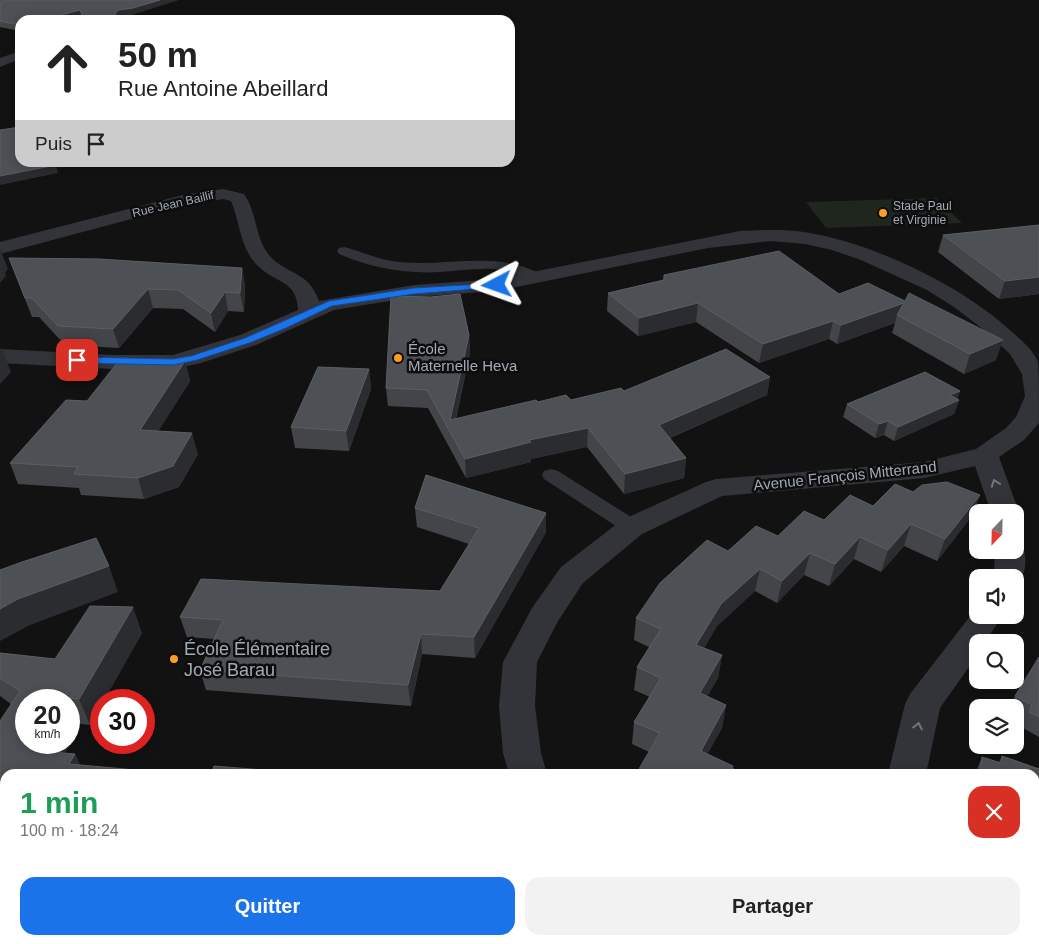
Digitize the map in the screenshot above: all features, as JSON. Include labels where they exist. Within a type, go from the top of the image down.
[{"type":"street","points":[[0,62],[15,57]]},
{"type":"street","name":"Rue Jean Baillif","points":[[0,248],[183,200],[223,194],[238,198],[243,207],[259,254],[270,266],[294,279],[310,302],[309,313]]},
{"type":"street","name":"Avenue François Mitterrand","points":[[0,356],[113,362],[173,362],[193,358],[248,340],[329,304],[414,291],[497,285],[708,242],[771,235],[806,238],[837,245],[868,256],[934,286],[962,302],[992,325],[1019,350],[1034,374],[1037,396],[1028,420],[1015,434],[985,455],[924,470],[716,488],[632,527],[572,575],[544,616],[520,662],[517,706],[522,753],[527,769]]},
{"type":"street","points":[[985,455],[1002,504]]},
{"type":"street","points":[[908,769],[923,704],[981,624]]},
{"type":"lane","points":[[344,251],[355,257],[401,266],[430,268],[481,264],[517,269],[538,278]]},
{"type":"lane","points":[[551,475],[632,527]]},
{"type":"shaded area","name":"Stade Paul et Virginie","points":[[936,198],[962,223],[826,228],[806,202]]},
{"type":"building","points":[[160,0],[119,10],[115,13],[116,15],[82,15],[80,10],[62,15],[15,15],[15,24],[0,21],[0,1]]},
{"type":"building","points":[[15,128],[15,167],[46,167],[0,176],[0,130]]},
{"type":"building","points":[[1039,225],[1039,277],[1005,281],[943,235]]},
{"type":"building","points":[[779,251],[839,294],[868,283],[905,301],[909,293],[1003,340],[970,354],[897,315],[904,303],[841,325],[833,321],[763,344],[698,303],[639,318],[608,293],[664,280],[664,275]]},
{"type":"building","points":[[9,258],[99,259],[242,268],[240,293],[225,292],[211,313],[178,290],[148,289],[113,329],[58,326],[32,298],[25,298]]},
{"type":"building","points":[[460,294],[469,335],[450,420],[566,395],[571,400],[621,388],[624,391],[726,349],[770,377],[659,425],[686,458],[625,474],[588,428],[529,440],[531,442],[465,459],[427,390],[386,388],[391,296],[431,297]]},
{"type":"building","points":[[121,358],[185,361],[140,430],[192,433],[173,466],[138,478],[74,474],[78,467],[10,463],[66,400],[87,401]]},
{"type":"building","points":[[318,367],[369,369],[346,431],[291,427]]},
{"type":"building","points":[[925,372],[960,391],[950,395],[959,400],[898,427],[888,421],[879,424],[847,404]]},
{"type":"building","points":[[426,475],[546,513],[474,637],[421,634],[408,685],[200,670],[223,620],[180,617],[201,579],[440,591],[479,528],[415,508]]},
{"type":"building","points":[[947,482],[980,495],[973,504],[969,504],[969,509],[945,539],[911,524],[888,550],[860,537],[835,564],[810,553],[782,581],[760,569],[721,604],[696,645],[722,655],[700,693],[726,705],[701,751],[733,766],[734,769],[639,769],[660,733],[634,722],[661,678],[637,667],[661,629],[636,618],[660,583],[707,540],[728,551],[756,526],[778,536],[804,511],[824,520],[850,495],[873,506],[895,484],[913,492],[922,485]]},
{"type":"building","points":[[96,538],[109,566],[18,599],[0,609],[0,570]]},
{"type":"building","points":[[90,606],[133,607],[80,697],[80,689],[17,689],[0,678],[0,653],[55,659]]},
{"type":"building","points":[[1039,657],[1039,717],[1029,712],[1032,705],[1024,699],[1015,696],[1019,689],[1024,689],[1024,681]]},
{"type":"building","points":[[15,698],[15,754],[75,754],[69,764],[125,769],[0,769],[0,721]]},
{"type":"building","points":[[1002,756],[1039,769],[981,769],[982,757],[1001,763]]},
{"type":"building","points":[[214,766],[252,769],[213,769]]},
{"type":"place","name":"Stade Paul et Virginie","points":[[883,213]]},
{"type":"place","name":"École Maternelle Heva","points":[[398,358]]},
{"type":"place","name":"École Élémentaire José Barau","points":[[174,659]]},
{"type":"route","points":[[77,360],[148,363],[173,362],[211,353],[248,340],[329,304],[414,291],[497,285]]}]
